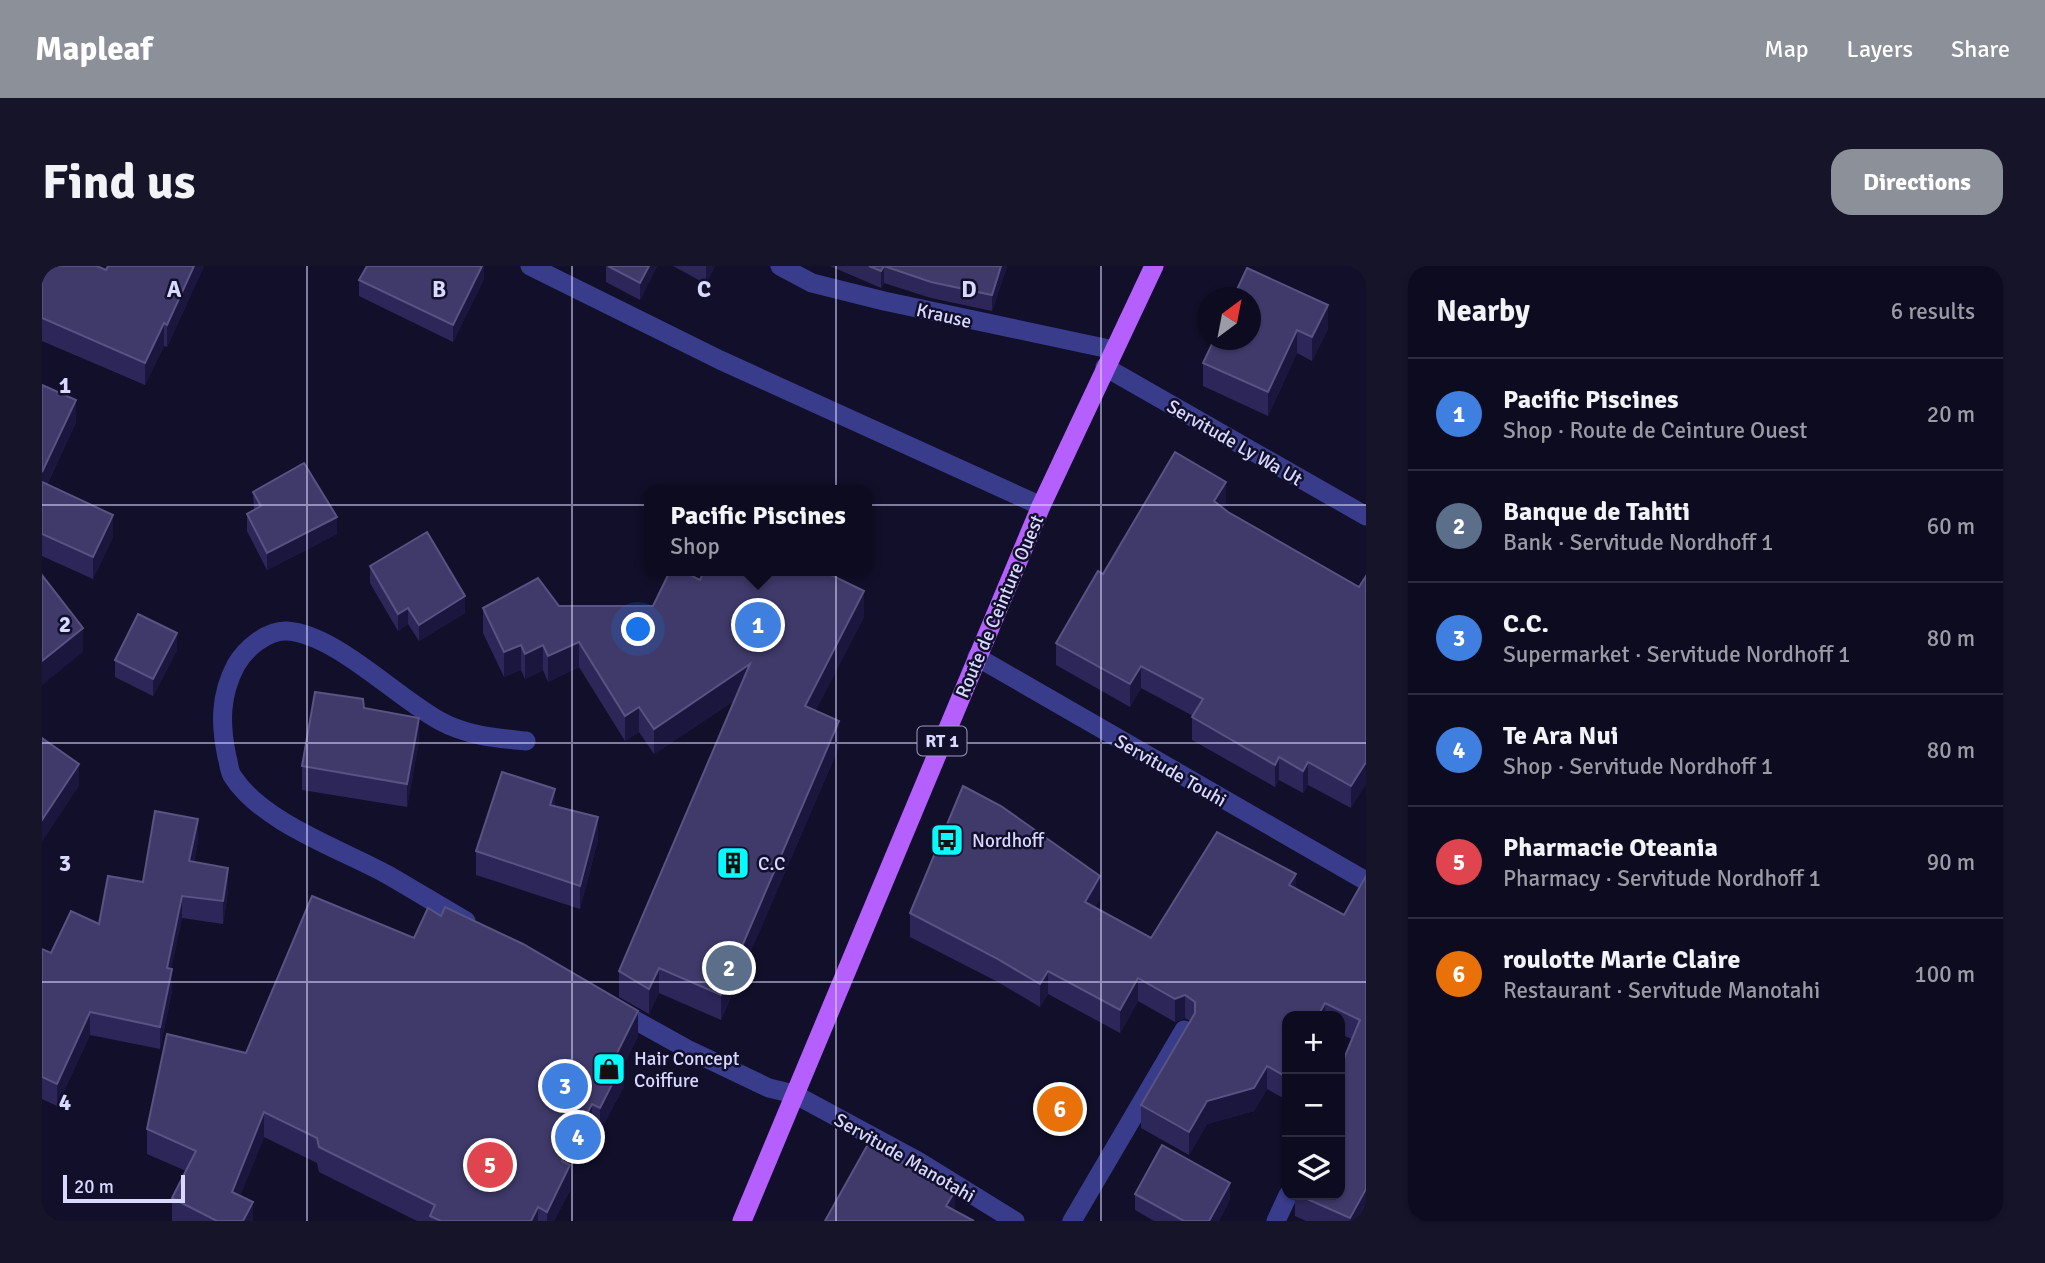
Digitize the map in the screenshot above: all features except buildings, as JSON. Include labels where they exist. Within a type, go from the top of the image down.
[{"type":"main road","name":"Route de Ceinture Ouest","points":[[741,1221],[1041,506],[1154,266]]},
{"type":"street","points":[[530,266],[732,365],[1041,506]]},
{"type":"street","name":"Krause","points":[[780,266],[812,283],[1110,358]]},
{"type":"street","name":"Servitude Ly Wa Ut","points":[[1110,358],[1366,516]]},
{"type":"street","points":[[487,934],[388,875],[273,814],[232,776],[224,741],[222,707],[226,682],[240,658],[256,642],[283,631],[314,635],[439,721],[472,736],[526,741]]},
{"type":"street","name":"Servitude Touhi","points":[[977,657],[1366,881]]},
{"type":"street","name":"Servitude Manotahi","points":[[601,1001],[687,1049],[769,1088],[794,1094],[918,1160],[1015,1221]]},
{"type":"street","points":[[1072,1221],[1184,1030]]},
{"type":"street","points":[[1276,1221],[1286,1200]]},
{"type":"place","name":"Pacific Piscines","points":[[758,625]]},
{"type":"place","name":"Nordhoff","points":[[947,840]]},
{"type":"place","name":"C.C","points":[[733,863]]},
{"type":"place","name":"Banque de Tahiti","points":[[729,968]]},
{"type":"place","name":"Hair Concept Coiffure","points":[[609,1069]]},
{"type":"place","name":"C.C.","points":[[565,1086]]},
{"type":"place","name":"roulotte Marie Claire","points":[[1060,1109]]},
{"type":"place","name":"Te Ara Nui","points":[[578,1137]]},
{"type":"place","name":"Pharmacie Oteania","points":[[490,1165]]}]
